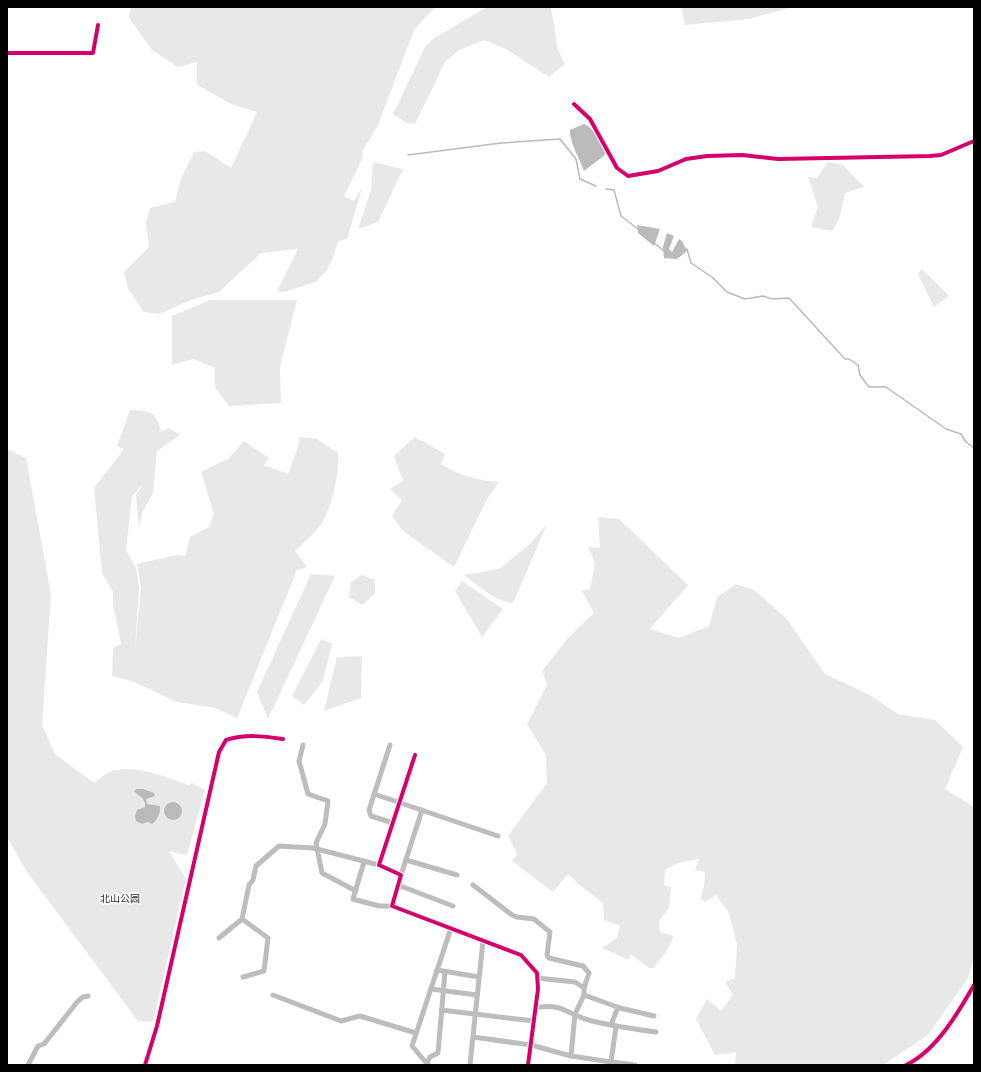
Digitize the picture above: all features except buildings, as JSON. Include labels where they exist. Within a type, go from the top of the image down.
[{"type":"street","points":[[7,53],[93,53],[98,25]]},
{"type":"street","points":[[574,104],[590,119],[617,168],[628,176],[658,171],[686,160],[707,156],[742,155],[778,159],[930,156],[941,155],[974,141]]},
{"type":"street","points":[[145,1065],[157,1026],[218,752],[226,740],[239,736],[260,736],[284,739]]},
{"type":"street","points":[[303,745],[299,761],[308,794],[328,801],[325,824],[316,843],[322,873],[356,891]]},
{"type":"street","points":[[390,745],[369,810],[371,816],[393,823]]},
{"type":"street","points":[[379,865],[415,755]]},
{"type":"street","points":[[374,794],[498,836]]},
{"type":"street","points":[[392,906],[422,810]]},
{"type":"street","points":[[219,938],[242,919],[249,885],[253,880],[256,866],[279,846],[316,849],[379,865],[401,875]]},
{"type":"street","points":[[406,860],[457,875]]},
{"type":"street","points":[[364,862],[353,899],[378,906],[392,906],[520,955],[537,973],[534,1021],[528,1065]]},
{"type":"street","points":[[398,885],[453,906]]},
{"type":"street","points":[[473,885],[512,915],[517,918],[534,919],[550,932],[547,955],[550,958],[583,966],[589,973],[584,988],[584,995],[575,1014],[571,1056]]},
{"type":"street","points":[[242,919],[268,938],[264,971],[243,977]]},
{"type":"street","points":[[428,1064],[412,1046],[451,928]]},
{"type":"street","points":[[470,1065],[483,941]]},
{"type":"street","points":[[437,970],[479,977]]},
{"type":"street","points":[[428,1064],[430,1057],[438,1053],[442,991],[445,972]]},
{"type":"street","points":[[537,978],[576,982],[584,988]]},
{"type":"street","points":[[906,1065],[915,1061],[949,1027],[974,985]]},
{"type":"street","points":[[431,989],[477,995]]},
{"type":"street","points":[[273,995],[342,1021],[360,1016],[416,1033]]},
{"type":"street","points":[[584,995],[618,1007],[654,1016]]},
{"type":"street","points":[[28,1065],[38,1046],[44,1044],[83,996],[88,996]]},
{"type":"street","points":[[535,1008],[549,1005],[589,1020],[613,1026],[656,1032]]},
{"type":"street","points":[[611,1062],[613,1026],[618,1007]]},
{"type":"street","points":[[441,1010],[534,1021]]},
{"type":"street","points":[[473,1037],[530,1045],[571,1056],[635,1065]]},
{"type":"green space","points":[[131,7],[435,7],[414,30],[378,125],[363,150],[362,159],[344,196],[354,201],[362,188],[347,239],[338,241],[334,255],[327,270],[316,282],[284,292],[277,291],[298,249],[261,253],[219,292],[191,300],[159,314],[144,312],[128,289],[124,272],[149,247],[146,223],[150,208],[175,202],[181,179],[194,152],[205,151],[231,168],[257,112],[231,104],[197,85],[197,62],[178,67],[152,50],[129,18]]},
{"type":"green space","points":[[487,7],[551,7],[558,50],[565,64],[549,77],[506,49],[484,40],[459,50],[445,62],[415,124],[407,123],[393,114],[426,45],[436,37]]},
{"type":"green space","points":[[681,7],[790,8],[748,19],[685,25]]},
{"type":"green space","points":[[373,162],[403,169],[378,222],[358,229],[371,190]]},
{"type":"green space","points":[[828,162],[843,165],[864,187],[845,193],[840,216],[833,231],[811,227],[818,207],[808,177],[817,178]]},
{"type":"green space","points":[[922,269],[949,296],[934,307],[918,274]]},
{"type":"green space","points":[[210,300],[297,300],[280,367],[281,403],[229,406],[215,387],[215,368],[193,359],[172,365],[172,316]]},
{"type":"green space","points":[[130,410],[147,412],[154,416],[161,432],[169,428],[180,435],[157,451],[153,493],[142,513],[139,529],[136,495],[144,483],[132,496],[126,550],[136,568],[139,588],[135,649],[141,587],[137,564],[177,555],[185,556],[190,537],[209,527],[214,514],[201,472],[229,458],[244,441],[269,458],[264,465],[288,474],[299,444],[299,437],[317,439],[338,453],[338,470],[334,492],[327,512],[319,527],[295,551],[307,567],[297,570],[237,718],[215,708],[177,702],[132,681],[112,676],[113,648],[121,644],[113,604],[113,592],[102,573],[94,488],[124,449],[117,446]]},
{"type":"green space","points":[[415,437],[445,454],[441,464],[448,468],[468,477],[499,482],[487,499],[454,567],[403,531],[392,516],[402,500],[390,489],[403,481],[394,456]]},
{"type":"green space","name":"北山公园","points":[[7,449],[26,458],[51,594],[42,725],[55,754],[94,783],[112,771],[131,769],[151,773],[189,785],[192,783],[205,790],[187,855],[169,851],[186,879],[153,1022],[138,1021],[27,872],[7,837]]},
{"type":"green space","points":[[598,517],[619,519],[688,585],[650,629],[679,638],[709,626],[717,597],[736,584],[754,590],[786,618],[825,674],[868,694],[898,714],[935,720],[963,747],[945,789],[974,807],[974,959],[968,978],[928,1035],[883,1065],[735,1065],[736,1052],[715,1055],[696,1019],[707,999],[721,1011],[733,995],[725,982],[735,978],[737,945],[729,913],[716,895],[705,902],[700,899],[704,887],[705,872],[695,870],[699,859],[678,863],[665,870],[664,885],[671,888],[669,907],[659,922],[660,932],[674,936],[667,951],[654,968],[649,968],[630,954],[629,960],[602,948],[617,938],[620,926],[604,920],[603,903],[568,874],[553,892],[512,861],[517,854],[508,836],[547,783],[546,755],[527,724],[547,685],[542,671],[568,638],[594,613],[582,591],[590,589],[595,563],[588,547],[600,548]]},
{"type":"green space","points":[[547,524],[513,603],[506,602],[493,596],[464,575],[499,569],[530,544]]},
{"type":"green space","points":[[311,574],[335,576],[268,719],[257,692]]},
{"type":"green space","points":[[362,575],[375,580],[375,594],[362,605],[349,597],[351,582]]},
{"type":"green space","points":[[462,581],[503,609],[482,637],[455,591]]},
{"type":"green space","points":[[321,639],[332,644],[323,681],[304,705],[292,696]]},
{"type":"green space","points":[[362,656],[361,698],[324,711],[337,657]]},
{"type":"shaded area","points":[[584,124],[588,126],[598,137],[603,146],[605,155],[584,171],[573,145],[570,130]]},
{"type":"shaded area","points":[[637,225],[660,229],[654,246],[638,233]]},
{"type":"shaded area","points":[[667,233],[674,236],[669,249],[672,252],[679,239],[682,241],[687,251],[677,259],[664,258],[663,247]]},
{"type":"shaded area","points":[[136,789],[143,789],[154,793],[155,796],[146,799],[147,804],[160,806],[160,811],[156,821],[152,824],[148,822],[142,824],[136,821],[135,816],[137,810],[145,807],[145,804],[143,799],[134,791]]},
{"type":"shaded area","points":[[169,802],[177,802],[182,807],[180,818],[177,820],[169,820],[164,815],[164,807]]},
{"type":"waterway","points":[[408,155],[501,143],[560,139],[576,159],[580,179],[596,186]]},
{"type":"waterway","points":[[606,189],[614,190],[621,216],[638,229]]},
{"type":"waterway","points":[[653,242],[664,251]]},
{"type":"waterway","points":[[685,250],[687,249],[691,263],[712,277],[727,292],[745,299],[763,296],[772,299],[789,298],[845,359],[849,359],[858,365],[860,375],[869,387],[886,387],[946,429],[961,434],[966,442],[974,448]]},
{"type":"cycle path","points":[[7,53],[93,53],[98,25]]},
{"type":"cycle path","points":[[574,104],[590,119],[617,168],[628,176],[658,171],[686,159],[707,156],[742,155],[778,159],[930,156],[941,155],[974,141]]},
{"type":"cycle path","points":[[145,1065],[157,1026],[219,752],[226,740],[233,738],[254,736],[283,739]]},
{"type":"cycle path","points":[[415,755],[379,865],[401,875],[392,906],[521,955],[537,973],[538,989],[528,1065]]},
{"type":"cycle path","points":[[906,1065],[917,1059],[936,1041],[953,1019],[974,985]]}]
